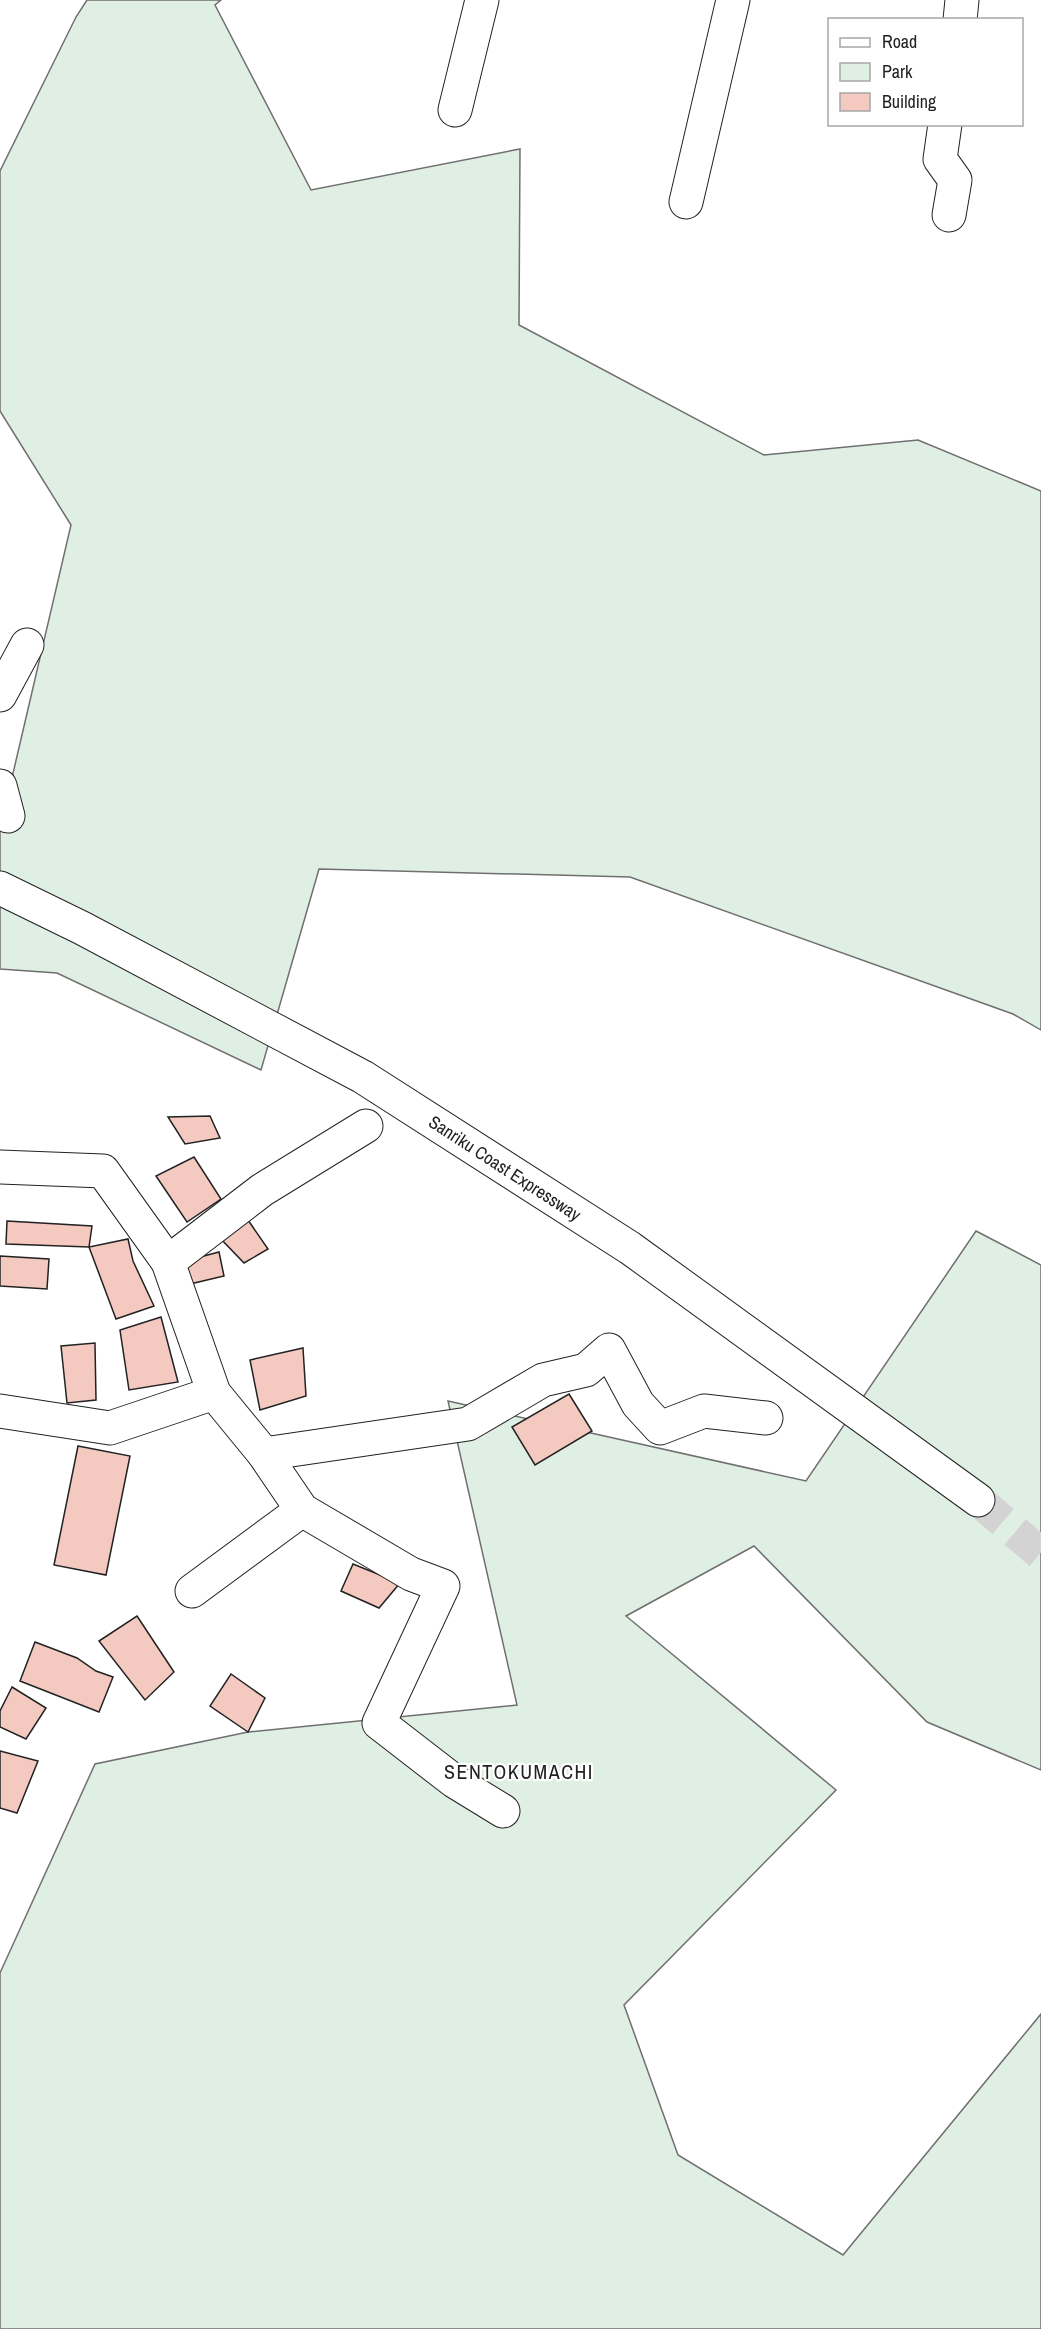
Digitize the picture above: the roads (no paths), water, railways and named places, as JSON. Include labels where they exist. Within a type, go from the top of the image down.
[{"type":"main road","points":[[455,110],[482,0]]},
{"type":"main road","points":[[686,202],[733,0]]},
{"type":"main road","points":[[960,18],[962,0]]},
{"type":"main road","points":[[945,126],[940,159],[956,180],[949,215]]},
{"type":"main road","points":[[0,695],[27,645]]},
{"type":"main road","name":"Sanriku Coast Expressway","points":[[0,888],[82,928],[382,1089],[630,1248],[978,1500]]},
{"type":"main road","points":[[168,1262],[262,1190],[366,1126]]},
{"type":"main road","points":[[0,1167],[103,1171],[168,1262],[214,1393],[264,1454],[302,1510],[411,1574],[443,1586],[380,1723],[454,1781],[502,1811]]},
{"type":"main road","points":[[264,1454],[468,1424],[543,1380],[586,1370],[609,1350],[638,1404],[660,1428],[704,1412],[766,1418]]},
{"type":"main road","points":[[0,1411],[110,1428],[214,1393]]},
{"type":"main road","points":[[192,1591],[302,1510]]},
{"type":"tunnel","points":[[978,1500],[1041,1554]]},
{"type":"district","name":"SENTOKUMACHI","points":[[519,1771]]}]
